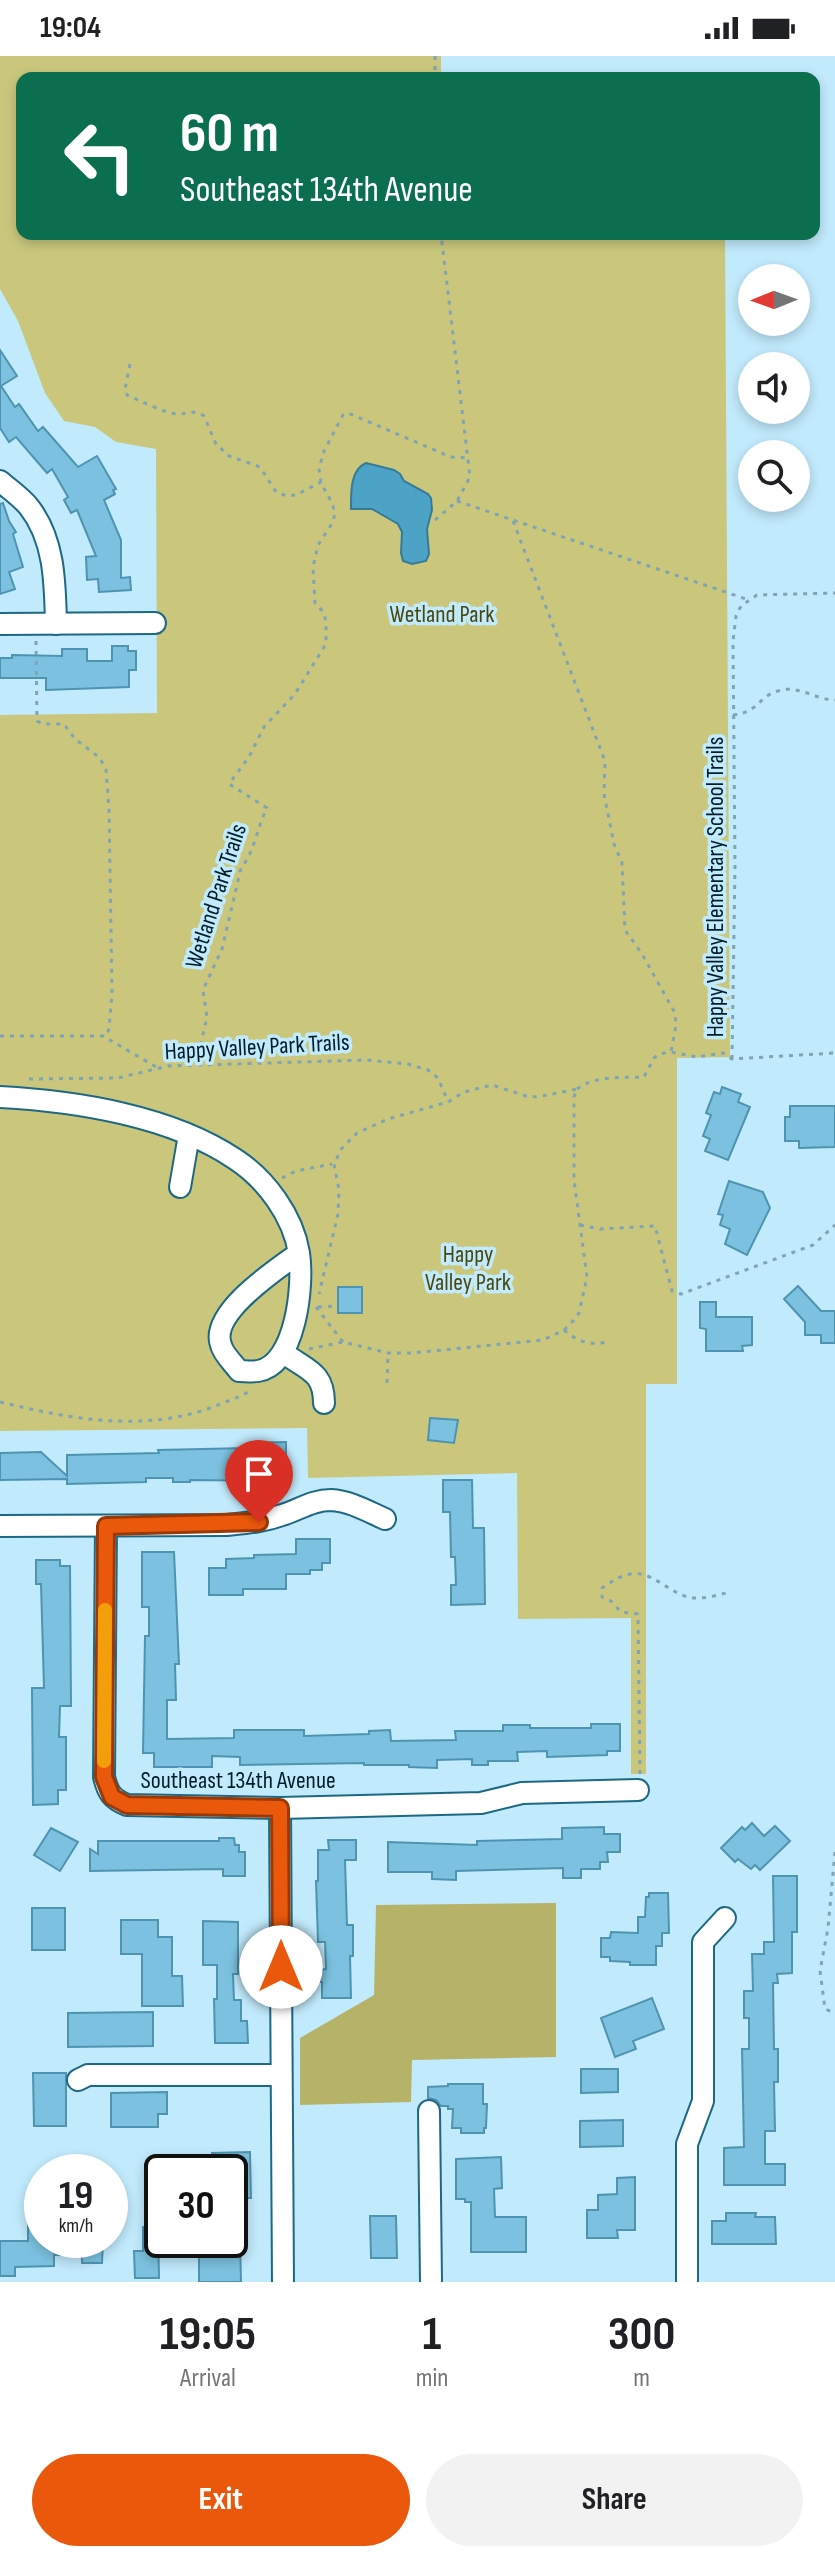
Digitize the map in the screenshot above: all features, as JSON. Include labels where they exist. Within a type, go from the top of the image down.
[{"type":"street","points":[[0,481],[28,506],[45,536],[54,575],[46,624]]},
{"type":"street","points":[[0,624],[155,623]]},
{"type":"street","points":[[0,1097],[43,1100],[136,1117],[189,1135],[235,1159],[267,1186],[292,1232],[299,1253],[299,1305],[284,1353],[260,1372],[239,1371],[221,1346],[220,1328],[257,1283],[299,1253]]},
{"type":"street","points":[[180,1187],[189,1135]]},
{"type":"street","points":[[284,1353],[316,1374],[322,1385],[324,1403]]},
{"type":"street","points":[[0,1526],[259,1522],[285,1515],[312,1502],[328,1500],[349,1503],[385,1519]]},
{"type":"street","name":"Southeast 134th Avenue","points":[[106,1526],[104,1777],[108,1792],[115,1800],[127,1805],[280,1808],[481,1803],[522,1793],[638,1790]]},
{"type":"street","points":[[280,1808],[283,2282]]},
{"type":"street","points":[[687,2282],[687,2144],[703,2101],[703,1942],[725,1918]]},
{"type":"street","points":[[78,2080],[88,2075],[281,2075]]},
{"type":"street","points":[[429,2111],[431,2282]]},
{"type":"path","points":[[435,520],[457,501],[470,477],[442,240]]},
{"type":"path","points":[[130,364],[125,389],[127,395],[173,414],[200,412],[216,444],[229,456],[260,467],[276,492],[296,495],[321,482]]},
{"type":"path","name":"Wetland Park Trails","points":[[201,1065],[201,1043],[207,1017],[203,990],[222,949],[241,868],[249,859],[258,824],[267,808],[229,784],[249,757],[264,727],[295,694],[326,644],[324,613],[315,603],[313,592],[313,567],[318,545],[333,522],[335,513],[321,482],[319,469],[324,451],[343,415],[348,413],[451,457],[468,458]]},
{"type":"path","points":[[457,501],[749,600],[757,595],[835,593]]},
{"type":"path","points":[[513,521],[605,761],[604,794],[614,844],[622,863],[625,930],[675,1013],[671,1052]]},
{"type":"path","name":"Happy Valley Elementary School Trails","points":[[732,1059],[735,866],[733,641],[736,616],[741,606],[749,600]]},
{"type":"path","points":[[46,624],[37,721],[64,724],[75,739],[100,758],[106,770],[112,994],[109,1029],[103,1036]]},
{"type":"path","name":"Happy Valley Elementary School Trails","points":[[733,715],[748,714],[769,695],[781,690],[802,691],[825,700],[835,700]]},
{"type":"path","points":[[0,1036],[103,1036],[158,1068]]},
{"type":"path","points":[[316,1315],[338,1214],[339,1190],[334,1164],[342,1148],[364,1128],[492,1085],[537,1097],[577,1089],[594,1081],[644,1077],[654,1058],[671,1052],[697,1057],[723,1053],[732,1059],[835,1053]]},
{"type":"path","name":"Happy Valley Park Trails","points":[[29,1079],[118,1078],[158,1068],[201,1065],[367,1060],[408,1064],[434,1073],[448,1102]]},
{"type":"path","points":[[310,1339],[305,1349],[343,1342],[388,1353],[412,1353],[543,1340],[564,1330],[579,1313],[587,1277],[574,1180],[574,1097],[577,1089]]},
{"type":"path","points":[[267,1186],[296,1171],[334,1164]]},
{"type":"path","points":[[580,1225],[600,1229],[655,1226],[672,1291],[681,1294],[813,1245],[835,1225]]},
{"type":"path","points":[[316,1307],[338,1306]]},
{"type":"path","points":[[316,1307],[343,1342]]},
{"type":"path","points":[[564,1330],[579,1341],[607,1342]]},
{"type":"path","points":[[387,1383],[388,1353]]},
{"type":"path","points":[[0,1402],[57,1415],[112,1422],[151,1422],[205,1411],[248,1393],[256,1386]]},
{"type":"path","points":[[638,1790],[641,1770],[638,1614],[621,1612],[611,1601],[602,1597],[602,1588],[620,1577],[642,1574],[690,1598],[726,1593]]},
{"type":"path","points":[[835,1852],[820,1981],[825,2009],[835,2013]]},
{"type":"green space","points":[[0,56],[441,56],[441,72],[16,72],[16,240],[725,240],[730,1057],[677,1058],[677,1384],[646,1384],[646,1774],[631,1774],[631,1618],[518,1619],[517,1473],[308,1478],[307,1428],[0,1431],[0,715],[157,713],[156,449],[116,442],[95,427],[64,421],[45,393],[18,321],[0,289]]},
{"type":"shaded area","points":[[556,1903],[556,2057],[412,2060],[411,2102],[300,2105],[300,2038],[374,1995],[376,1905]]},
{"type":"water","points":[[366,463],[394,470],[404,481],[431,498],[432,510],[427,529],[429,554],[426,561],[412,564],[403,561],[402,532],[398,524],[372,509],[351,509],[354,476]]},
{"type":"building","points":[[0,350],[17,376],[1,386],[15,407],[19,404],[38,431],[43,427],[78,467],[97,456],[116,489],[113,490],[115,494],[104,500],[121,540],[121,578],[130,577],[131,590],[99,592],[98,579],[87,580],[86,557],[96,556],[77,510],[71,513],[64,500],[68,497],[52,469],[47,473],[16,437],[9,442],[0,428]]},
{"type":"building","points":[[3,503],[16,532],[13,534],[23,567],[9,572],[15,589],[0,594],[0,504]]},
{"type":"building","points":[[112,646],[128,646],[128,651],[136,651],[136,670],[129,670],[129,687],[46,690],[46,678],[0,678],[0,658],[12,658],[12,655],[62,656],[62,649],[87,649],[87,661],[112,661]]},
{"type":"building","points":[[722,1087],[741,1094],[738,1102],[750,1107],[728,1160],[705,1151],[710,1139],[703,1136],[711,1115],[706,1113],[714,1092],[720,1094]]},
{"type":"building","points":[[790,1106],[835,1106],[835,1147],[799,1148],[799,1141],[785,1141],[785,1117],[790,1117]]},
{"type":"building","points":[[729,1181],[763,1192],[770,1208],[747,1255],[725,1244],[730,1229],[720,1225],[723,1215],[718,1214]]},
{"type":"building","points":[[798,1286],[821,1311],[835,1311],[835,1343],[821,1343],[821,1335],[805,1335],[805,1322],[784,1299]]},
{"type":"building","points":[[338,1287],[362,1287],[362,1313],[338,1313]]},
{"type":"building","points":[[700,1302],[716,1302],[716,1317],[752,1317],[752,1345],[742,1346],[743,1351],[706,1351],[706,1329],[700,1328]]},
{"type":"building","points":[[430,1418],[458,1420],[454,1443],[428,1440]]},
{"type":"building","points":[[286,1442],[286,1463],[279,1462],[279,1474],[266,1474],[267,1481],[173,1482],[173,1478],[146,1478],[146,1482],[67,1484],[67,1479],[0,1480],[0,1453],[41,1452],[67,1476],[67,1455],[248,1448],[248,1443]]},
{"type":"building","points":[[443,1480],[472,1480],[473,1528],[484,1528],[485,1604],[451,1605],[451,1585],[456,1585],[455,1557],[451,1557],[450,1512],[443,1512]]},
{"type":"building","points":[[296,1539],[330,1539],[330,1563],[322,1563],[322,1570],[310,1570],[310,1574],[286,1574],[286,1589],[243,1589],[243,1595],[209,1595],[209,1568],[226,1568],[226,1559],[296,1554]]},
{"type":"building","points":[[142,1552],[174,1552],[179,1664],[175,1664],[176,1700],[167,1700],[167,1739],[234,1738],[234,1730],[304,1730],[304,1736],[369,1734],[369,1731],[390,1730],[391,1741],[456,1740],[455,1731],[503,1731],[503,1725],[591,1728],[591,1724],[620,1724],[620,1751],[607,1751],[607,1755],[547,1757],[547,1751],[517,1752],[518,1761],[488,1761],[488,1765],[472,1765],[472,1759],[437,1760],[437,1768],[364,1763],[240,1765],[240,1757],[212,1756],[212,1767],[154,1767],[154,1753],[143,1753],[145,1636],[149,1636],[149,1607],[142,1607]]},
{"type":"building","points":[[36,1560],[60,1560],[60,1566],[70,1566],[71,1706],[60,1706],[59,1737],[66,1737],[66,1790],[58,1790],[58,1804],[33,1805],[32,1688],[44,1688],[41,1584],[36,1584]]},
{"type":"building","points":[[752,1823],[764,1836],[775,1826],[790,1841],[760,1870],[755,1865],[751,1869],[738,1859],[735,1862],[721,1848],[742,1827],[745,1830]]},
{"type":"building","points":[[604,1827],[604,1834],[620,1834],[620,1852],[607,1852],[608,1862],[600,1862],[600,1869],[581,1869],[581,1878],[563,1878],[563,1868],[456,1871],[456,1880],[432,1879],[432,1872],[388,1872],[388,1842],[477,1845],[477,1841],[562,1839],[562,1828]]},
{"type":"building","points":[[51,1828],[78,1842],[60,1871],[34,1855]]},
{"type":"building","points":[[219,1838],[234,1838],[239,1852],[245,1852],[245,1876],[223,1876],[223,1869],[90,1871],[90,1849],[98,1854],[98,1841],[219,1841]]},
{"type":"building","points":[[328,1840],[356,1840],[356,1860],[345,1860],[347,1925],[353,1925],[351,1998],[322,1998],[322,1982],[318,1982],[318,1970],[326,1969],[325,1942],[318,1942],[318,1850],[329,1850]]},
{"type":"building","points":[[773,1876],[797,1876],[797,1932],[792,1932],[792,1973],[777,1974],[778,1983],[773,1983],[778,2082],[774,2082],[775,2131],[765,2131],[765,2164],[785,2164],[785,2185],[724,2185],[724,2148],[744,2147],[742,2049],[749,2049],[749,2018],[744,2018],[744,1991],[753,1991],[752,1954],[764,1954],[764,1942],[774,1942]]},
{"type":"building","points":[[649,1893],[668,1893],[669,1933],[662,1933],[662,1946],[656,1946],[656,1965],[630,1965],[630,1962],[610,1961],[610,1957],[601,1957],[601,1938],[610,1938],[611,1932],[638,1933],[638,1917],[645,1917]]},
{"type":"building","points":[[32,1908],[65,1908],[65,1950],[32,1950]]},
{"type":"building","points":[[121,1920],[158,1920],[158,1937],[172,1937],[172,1976],[182,1976],[183,2006],[142,2006],[142,1954],[121,1954]]},
{"type":"building","points":[[203,1921],[238,1922],[238,1974],[233,1974],[234,2000],[241,2000],[241,2021],[247,2021],[248,2043],[215,2043],[217,1965],[203,1965]]},
{"type":"building","points":[[652,1998],[664,2029],[633,2041],[636,2049],[615,2057],[601,2018]]},
{"type":"building","points":[[153,2012],[153,2046],[68,2047],[68,2013]]},
{"type":"building","points":[[581,2069],[618,2069],[618,2092],[581,2093]]},
{"type":"building","points":[[33,2073],[66,2073],[66,2126],[34,2126]]},
{"type":"building","points":[[483,2084],[483,2104],[487,2104],[484,2133],[461,2133],[461,2128],[452,2128],[453,2109],[428,2098],[428,2087]]},
{"type":"building","points":[[167,2092],[167,2114],[158,2114],[158,2127],[111,2127],[111,2093]]},
{"type":"building","points":[[623,2120],[623,2146],[580,2147],[580,2121]]},
{"type":"building","points":[[250,2152],[251,2198],[248,2198],[248,2154],[212,2153]]},
{"type":"building","points":[[501,2157],[502,2188],[494,2189],[495,2217],[526,2217],[526,2252],[471,2252],[471,2202],[456,2199],[456,2159]]},
{"type":"building","points":[[635,2177],[635,2230],[617,2230],[618,2238],[587,2238],[587,2210],[598,2210],[598,2195],[617,2194],[617,2178]]},
{"type":"building","points":[[726,2213],[756,2213],[755,2217],[775,2217],[776,2244],[712,2244],[712,2221],[726,2221]]},
{"type":"building","points":[[370,2216],[396,2216],[397,2258],[371,2258]]},
{"type":"building","points":[[144,2227],[144,2258],[159,2258],[159,2278],[135,2278],[134,2251],[143,2251]]},
{"type":"building","points":[[0,2241],[24,2241],[24,2258],[54,2258],[54,2266],[15,2267],[15,2276],[0,2276]]},
{"type":"building","points":[[82,2258],[102,2258],[102,2263],[82,2263]]},
{"type":"building","points":[[199,2258],[240,2258],[241,2282],[199,2282]]},
{"type":"slow traffic","points":[[104,1761],[105,1610]]},
{"type":"route","points":[[259,1522],[106,1526],[104,1777],[112,1797],[127,1805],[280,1808],[281,1967]]},
{"type":"park label","name":"Wetland Park","points":[[442,614]]},
{"type":"park label","name":"Happy Valley Park","points":[[468,1268]]}]
